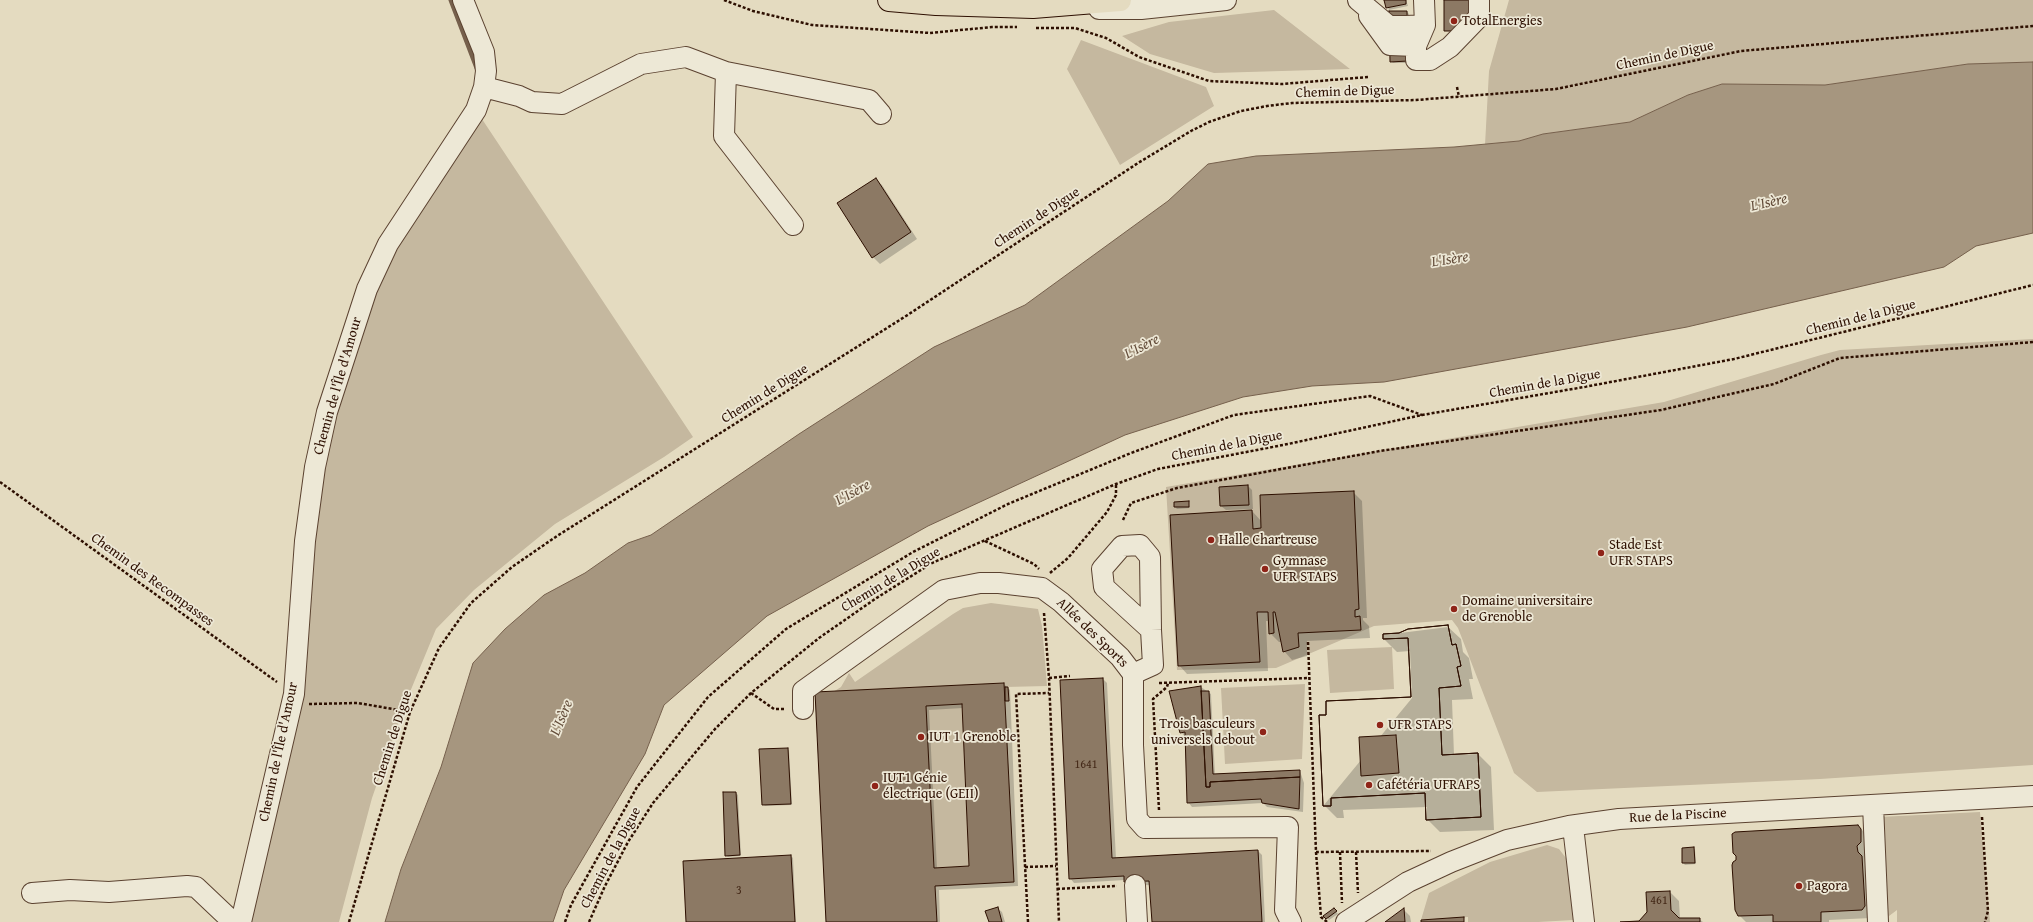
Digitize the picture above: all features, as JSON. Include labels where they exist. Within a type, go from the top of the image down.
[{"type":"highway","points":[[889,0],[970,6],[1031,17],[1120,0]]},
{"type":"street","name":"Chemin de l'Île d'Amour","points":[[241,922],[292,699],[305,541],[315,467],[327,412],[367,289],[388,244],[476,110],[484,87],[486,70],[484,52],[463,0]]},
{"type":"street","points":[[1031,17],[1141,9],[1226,0]]},
{"type":"street","points":[[1358,0],[1389,26],[1424,25]]},
{"type":"street","points":[[1358,0],[1390,46],[1416,46]]},
{"type":"street","points":[[1424,0],[1424,25],[1416,46],[1416,60],[1430,60],[1450,47],[1480,18],[1479,0]]},
{"type":"street","points":[[484,87],[519,96],[532,102],[562,104],[641,64],[686,57],[726,72],[869,100],[881,114]]},
{"type":"street","points":[[726,72],[724,136],[793,225]]},
{"type":"street","name":"Allée des Sports","points":[[804,709],[803,691],[944,590],[980,584],[1042,584],[1120,657],[1133,674],[1133,745],[1137,819],[1146,828],[1288,827],[1285,910],[1291,922]]},
{"type":"street","points":[[1133,674],[1153,665],[1151,630]]},
{"type":"street","name":"Rue de la Piscine","points":[[1344,916],[1408,882],[1451,862],[1507,840],[1570,826],[1619,819],[2033,796]]},
{"type":"street","points":[[1873,805],[1878,922]]},
{"type":"street","points":[[1570,826],[1574,835],[1584,922]]},
{"type":"street","points":[[1135,885],[1137,922]]},
{"type":"street","points":[[32,893],[70,890],[109,892],[187,886],[196,887],[233,922]]},
{"type":"path","points":[[724,0],[753,11],[812,25],[930,33],[992,27],[1022,28]]},
{"type":"path","points":[[1031,17],[1075,28],[1106,38],[1139,57],[1209,81],[1282,84],[1368,77]]},
{"type":"path","name":"Chemin de Digue","points":[[349,922],[410,712],[439,648],[471,603],[512,567],[557,536],[906,316],[1173,142],[1209,122],[1241,111],[1292,103],[1458,97],[1556,89],[1741,51],[2033,26]]},
{"type":"path","points":[[1458,88],[1458,97]]},
{"type":"path","name":"Chemin de la Digue","points":[[589,922],[625,848],[653,803],[715,729],[751,693],[818,638],[875,598],[932,563],[1116,484],[1158,469],[1288,444],[1422,415],[1584,388],[1734,359],[2033,285]]},
{"type":"path","points":[[1123,520],[1131,503],[1177,488],[1380,451],[1661,410],[1774,384],[1840,358],[2033,342]]},
{"type":"path","points":[[1370,396],[1422,415]]},
{"type":"path","name":"Chemin des Recompasses","points":[[0,482],[292,699]]},
{"type":"path","points":[[1042,584],[1068,558],[1107,512],[1116,495],[1116,484]]},
{"type":"path","points":[[985,540],[1034,564],[1042,584],[1049,678],[1059,922]]},
{"type":"path","points":[[1308,642],[1316,852],[1321,917],[1327,922]]},
{"type":"path","points":[[1133,674],[1153,683],[1309,678]]},
{"type":"path","points":[[1049,678],[1070,676]]},
{"type":"path","points":[[1160,827],[1153,699],[1167,687],[1168,683]]},
{"type":"path","points":[[751,693],[774,709],[804,709]]},
{"type":"path","points":[[1028,922],[1016,694],[1049,693]]},
{"type":"path","points":[[292,699],[358,703],[410,712]]},
{"type":"path","points":[[1981,798],[1988,911],[1985,922]]},
{"type":"path","points":[[1316,852],[1437,850]]},
{"type":"path","points":[[1340,852],[1344,916]]},
{"type":"path","points":[[1356,852],[1358,897]]},
{"type":"path","points":[[1025,867],[1056,866]]},
{"type":"path","points":[[1057,889],[1135,885]]},
{"type":"shaded area","points":[[1509,0],[2033,0],[2033,62],[1968,64],[1825,85],[1722,84],[1688,95],[1630,122],[1543,134],[1519,141],[1485,145],[1489,71]]},
{"type":"shaded area","points":[[1274,10],[1350,69],[1214,73],[1150,54],[1122,36],[1169,22]]},
{"type":"shaded area","points":[[1081,40],[1206,87],[1214,106],[1120,165],[1067,69]]},
{"type":"shaded area","points":[[476,110],[693,437],[664,457],[555,524],[474,590],[436,629],[405,704],[372,798],[339,922],[247,922],[280,755],[305,541],[367,289]]},
{"type":"shaded area","name":"Stade Est UFR STAPS","points":[[2033,339],[2033,765],[1820,779],[1537,792],[1514,773],[1458,628],[1452,620],[1374,626],[1276,668],[1177,670],[1166,487],[1664,402],[1840,350]]},
{"type":"shaded area","points":[[991,603],[1038,609],[1042,626],[1047,686],[1005,687],[1004,683],[833,692],[841,687],[849,673],[855,682],[963,608]]},
{"type":"shaded area","points":[[1392,647],[1394,689],[1330,693],[1327,650]]},
{"type":"shaded area","points":[[1305,684],[1302,759],[1225,764],[1221,688]]},
{"type":"shaded area","points":[[962,704],[969,866],[934,868],[926,706]]},
{"type":"shaded area","points":[[1980,812],[1990,922],[1897,922],[1897,910],[1885,919],[1879,817]]},
{"type":"shaded area","points":[[1547,845],[1559,849],[1569,862],[1573,920],[1538,922],[1468,922],[1468,917],[1421,920],[1429,893],[1490,862]]},
{"type":"water","name":"L'Isère","points":[[2033,62],[2033,233],[1976,246],[1944,267],[1687,327],[1384,382],[1312,386],[1243,397],[1125,435],[928,526],[767,616],[664,705],[645,754],[564,890],[553,922],[385,922],[401,869],[441,767],[473,663],[505,629],[544,595],[585,573],[628,543],[651,535],[799,434],[934,347],[1025,305],[1168,201],[1208,164],[1256,156],[1454,147],[1519,141],[1543,134],[1630,122],[1688,95],[1722,84],[1825,85],[1968,64]]},
{"type":"building","points":[[1384,0],[1406,0],[1406,4],[1386,8]]},
{"type":"building","name":"TotalEnergies","points":[[1444,0],[1472,0],[1472,11],[1457,31],[1444,31]]},
{"type":"building","points":[[1389,11],[1407,11],[1408,61],[1390,62]]},
{"type":"building","points":[[876,178],[911,232],[872,258],[837,203]]},
{"type":"building","points":[[1248,485],[1249,505],[1220,506],[1219,487]]},
{"type":"building","name":"Gymnase UFR STAPS","points":[[1354,491],[1359,609],[1355,610],[1355,617],[1360,616],[1361,630],[1298,633],[1299,647],[1283,652],[1275,612],[1273,612],[1274,633],[1269,634],[1268,612],[1257,612],[1260,662],[1178,666],[1170,515],[1252,510],[1253,529],[1261,528],[1260,495]]},
{"type":"building","points":[[1189,501],[1189,507],[1174,507],[1174,502]]},
{"type":"building","name":"UFR STAPS","points":[[1448,625],[1452,645],[1456,644],[1461,666],[1457,667],[1461,686],[1439,688],[1442,755],[1478,753],[1481,817],[1426,820],[1425,793],[1331,798],[1331,806],[1323,806],[1319,715],[1326,715],[1326,701],[1411,697],[1408,638],[1383,639],[1383,634],[1399,633],[1408,629]],"holes":[[[1396,735],[1399,773],[1361,776],[1359,737]]]},
{"type":"building","name":"UFR STAPS","points":[[1448,625],[1452,645],[1456,644],[1461,666],[1457,667],[1461,686],[1439,688],[1442,755],[1478,753],[1481,817],[1426,820],[1425,793],[1331,798],[1331,806],[1323,806],[1319,715],[1326,715],[1326,701],[1411,697],[1408,638],[1383,639],[1383,634],[1399,633],[1408,629]]},
{"type":"building","points":[[1103,678],[1112,858],[1258,850],[1262,922],[1152,922],[1149,881],[1124,882],[1124,876],[1069,879],[1060,680]]},
{"type":"building","name":"IUT1 Génie électrique (GEII)","points":[[1004,683],[1014,882],[935,886],[937,922],[826,922],[815,692]],"holes":[[[962,704],[969,866],[934,868],[926,706]]]},
{"type":"building","points":[[1201,686],[1206,787],[1210,787],[1210,782],[1300,777],[1299,809],[1262,803],[1261,799],[1187,803],[1185,732],[1180,733],[1169,691]]},
{"type":"building","points":[[1005,687],[1008,687],[1009,701],[1005,701]]},
{"type":"building","points":[[1201,691],[1209,691],[1213,774],[1300,770],[1300,777],[1210,782],[1210,787],[1206,787]]},
{"type":"building","points":[[788,748],[791,804],[762,805],[759,749]]},
{"type":"building","points":[[723,792],[736,792],[740,855],[725,856]]},
{"type":"building","name":"Pagora","points":[[1858,825],[1861,829],[1861,842],[1857,846],[1858,852],[1862,856],[1865,906],[1862,910],[1821,912],[1821,922],[1773,922],[1773,915],[1738,916],[1735,910],[1732,865],[1736,860],[1736,856],[1733,853],[1732,834],[1735,832]]},
{"type":"building","points":[[1694,847],[1695,863],[1682,863],[1682,848]]},
{"type":"building","points":[[791,855],[795,922],[686,922],[683,861]]},
{"type":"building","points":[[1670,891],[1671,910],[1679,918],[1700,918],[1700,922],[1620,922],[1639,921],[1647,912],[1646,892]]},
{"type":"building","points":[[998,907],[1002,922],[989,922],[985,911]]},
{"type":"building","points":[[1334,908],[1337,911],[1326,919],[1323,916]]},
{"type":"building","points":[[1404,908],[1405,922],[1385,922]]},
{"type":"building","points":[[1464,917],[1464,922],[1421,922],[1421,920]]},
{"type":"waterway","points":[[451,0],[477,68]]},
{"type":"place","name":"TotalEnergies","points":[[1454,21]]},
{"type":"place","name":"Halle Chartreuse","points":[[1211,540]]},
{"type":"place","name":"Stade Est UFR STAPS","points":[[1601,553]]},
{"type":"place","name":"Gymnase UFR STAPS","points":[[1265,569]]},
{"type":"place","name":"Domaine universitaire de Grenoble","points":[[1454,609]]},
{"type":"place","name":"UFR STAPS","points":[[1380,725]]},
{"type":"place","name":"Trois basculeurs universels debout","points":[[1263,732]]},
{"type":"place","name":"IUT 1 Grenoble","points":[[921,737]]},
{"type":"place","name":"Cafétéria UFRAPS","points":[[1369,785]]},
{"type":"place","name":"IUT1 Génie électrique (GEII)","points":[[875,786]]},
{"type":"place","name":"Pagora","points":[[1799,886]]}]
